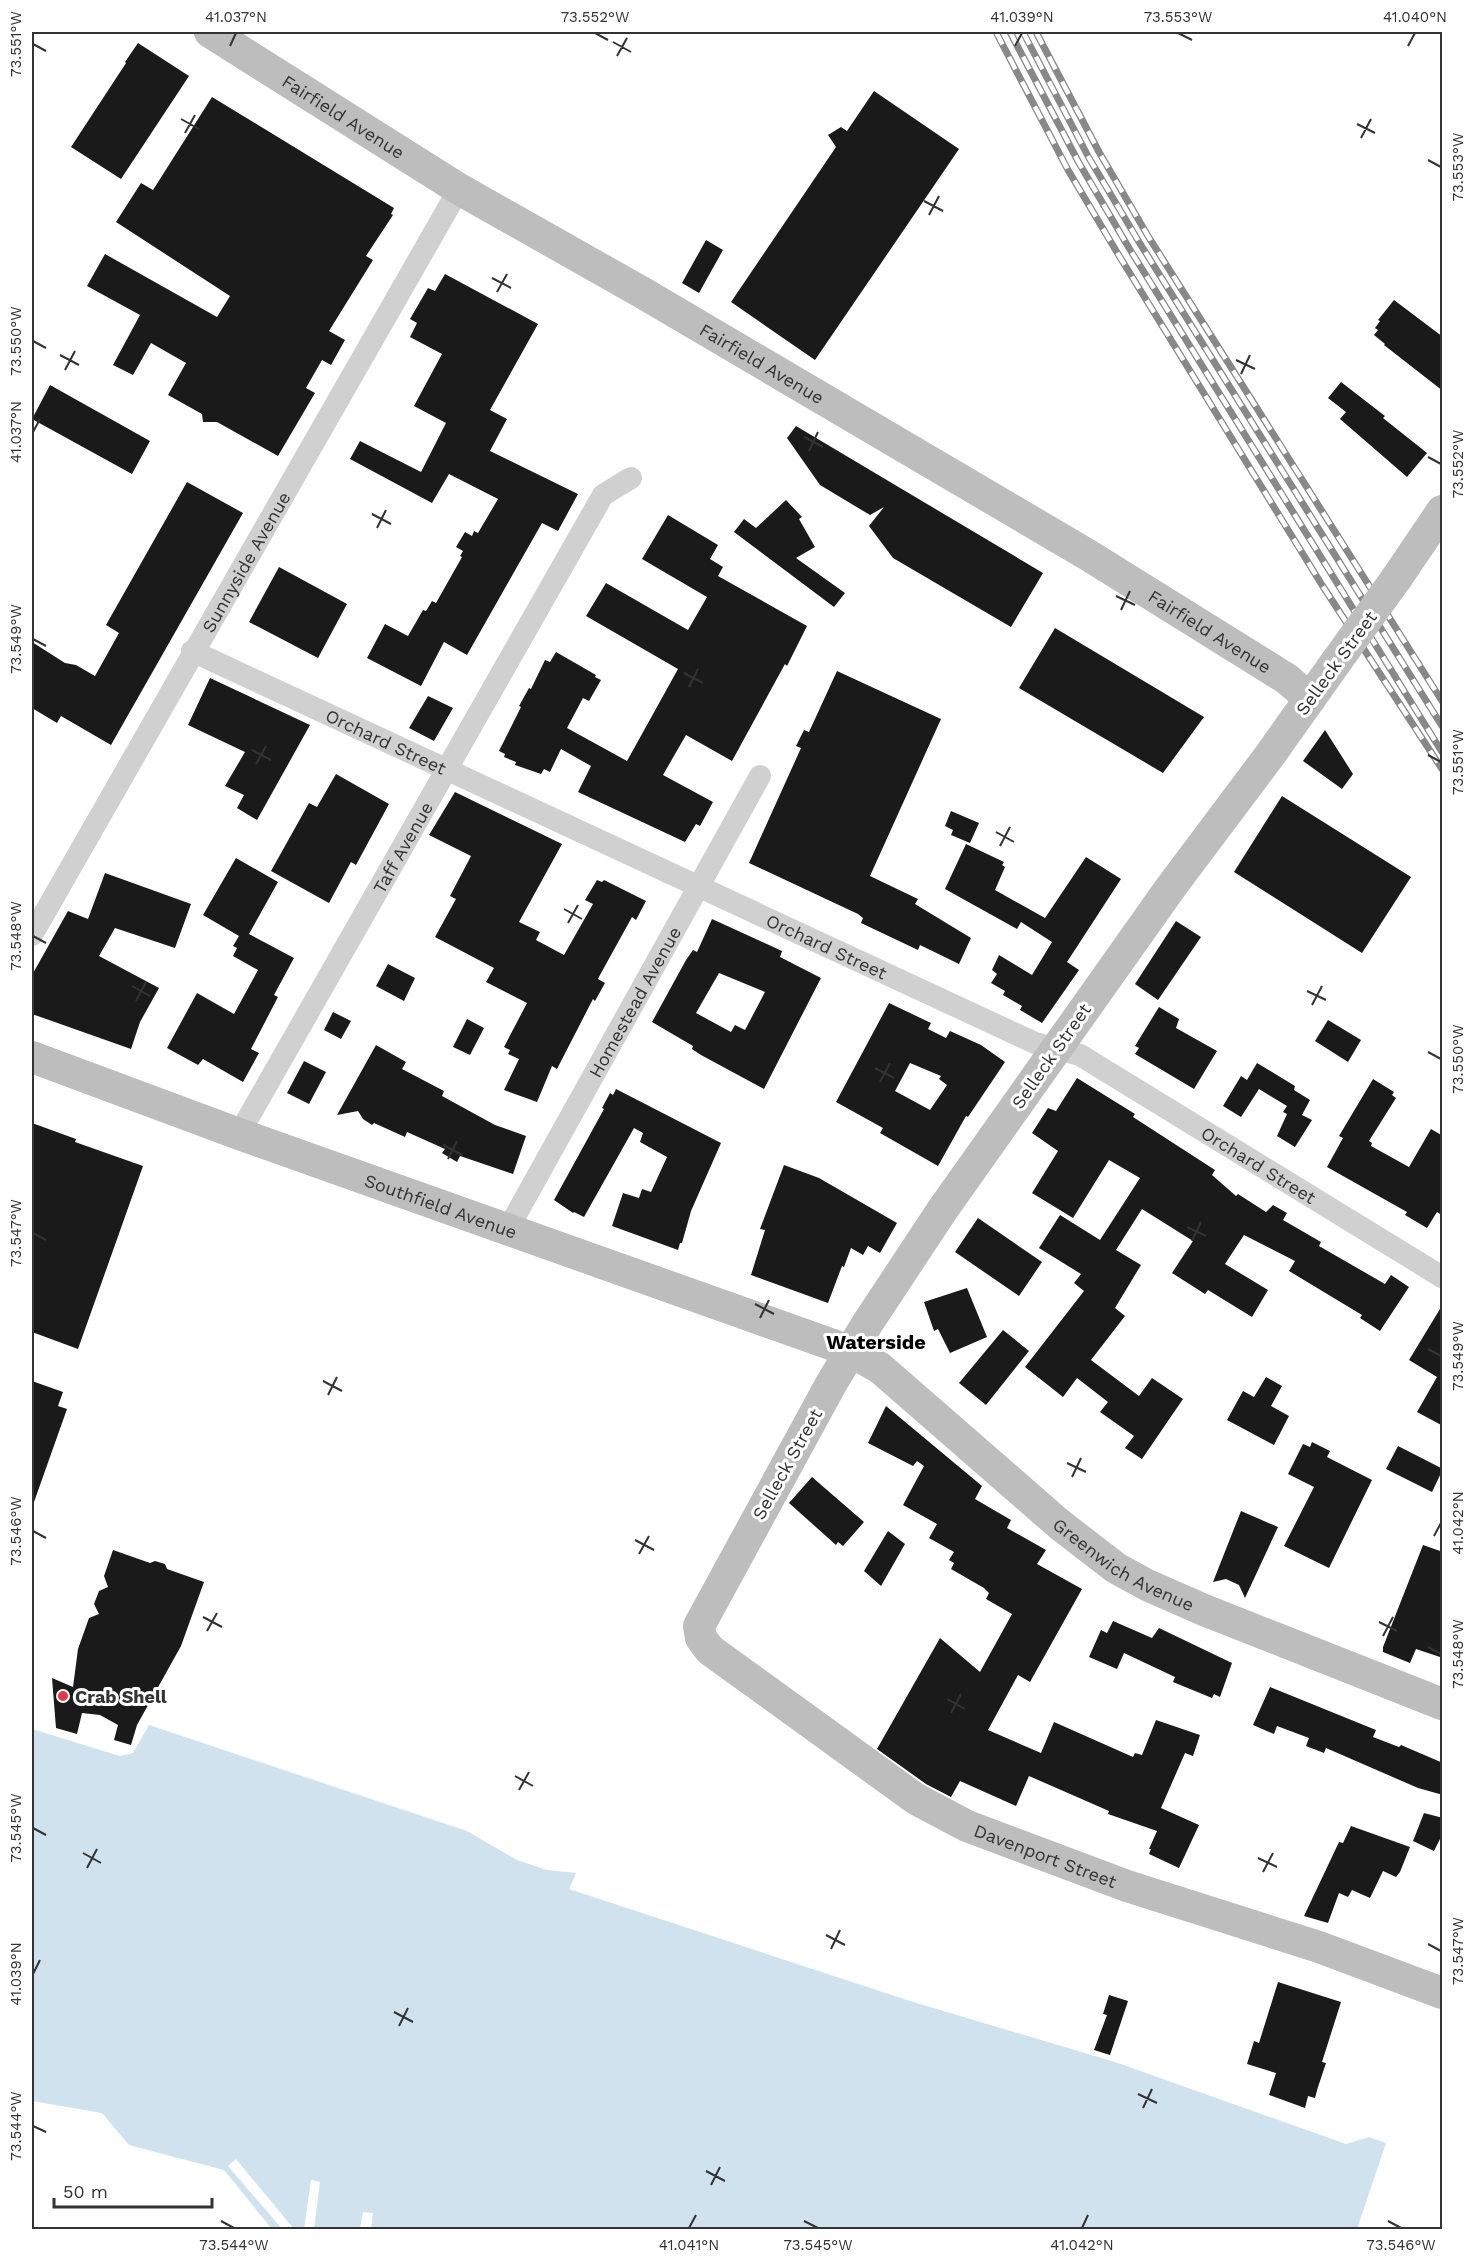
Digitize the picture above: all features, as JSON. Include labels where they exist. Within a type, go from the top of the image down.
[{"type":"main road","name":"Fairfield Avenue","points":[[210,32],[459,189],[643,293],[1088,555],[1287,679],[1310,699]]},
{"type":"main road","name":"Selleck Street","points":[[699,1626],[850,1352],[943,1209],[1171,887],[1310,699],[1443,511]]},
{"type":"main road","name":"Southfield Avenue","points":[[32,1057],[239,1134],[850,1352]]},
{"type":"main road","name":"Greenwich Avenue","points":[[850,1352],[880,1368],[1059,1524],[1116,1569],[1146,1585],[1194,1605],[1443,1704]]},
{"type":"main road","name":"Davenport Street","points":[[699,1626],[701,1638],[710,1650],[916,1799],[967,1826],[1127,1886],[1319,1947],[1443,1993]]},
{"type":"street","name":"Sunnyside Avenue","points":[[32,934],[192,651],[459,189]]},
{"type":"street","name":"Taff Avenue","points":[[239,1134],[603,495],[631,478]]},
{"type":"street","name":"Orchard Street","points":[[192,651],[1024,1039],[1080,1055],[1443,1277]]},
{"type":"street","name":"Homestead Avenue","points":[[508,1229],[760,776]]},
{"type":"water","points":[[149,1725],[467,1831],[517,1860],[547,1870],[576,1873],[569,1889],[910,2001],[1115,2062],[1346,2144],[1369,2137],[1386,2143],[1357,2229],[272,2229],[224,2170],[129,2145],[102,2113],[32,2101],[32,1729],[120,1756],[133,1753]]},
{"type":"pier","points":[[236,2159],[294,2229],[282,2229],[228,2166]]},
{"type":"pier","points":[[311,2180],[320,2182],[314,2229],[304,2229]]},
{"type":"pier","points":[[363,2212],[373,2213],[371,2229],[360,2229]]},
{"type":"building","points":[[138,43],[189,76],[121,179],[71,147]]},
{"type":"building","points":[[874,91],[959,149],[815,360],[731,302],[836,147],[828,135],[841,127],[847,131]]},
{"type":"building","points":[[212,97],[394,208],[391,214],[393,215],[366,256],[373,260],[329,331],[345,340],[331,365],[322,360],[306,388],[315,393],[278,456],[217,422],[203,422],[202,414],[168,395],[186,363],[151,343],[133,375],[113,365],[140,315],[87,286],[105,254],[217,317],[230,296],[116,222],[141,183],[153,190]]},
{"type":"building","points":[[706,240],[723,250],[699,293],[682,283]]},
{"type":"building","points":[[445,274],[538,324],[490,410],[507,419],[490,451],[578,494],[558,531],[542,523],[467,655],[444,642],[421,686],[367,658],[385,624],[408,636],[423,610],[426,611],[432,601],[436,603],[462,557],[460,556],[463,551],[456,547],[465,532],[472,536],[474,531],[478,533],[498,499],[449,474],[432,503],[350,459],[360,441],[421,472],[446,423],[414,406],[442,354],[410,337],[417,323],[410,319],[428,288],[435,291]]},
{"type":"building","points":[[1394,300],[1443,337],[1443,391],[1374,335],[1378,330],[1375,328],[1380,321],[1378,320]]},
{"type":"building","points":[[1341,382],[1427,453],[1407,477],[1340,419],[1346,412],[1328,398]]},
{"type":"building","points":[[50,385],[150,441],[132,474],[32,419]]},
{"type":"building","points":[[796,426],[1043,573],[1011,627],[893,558],[869,526],[884,507],[870,515],[820,485],[787,438]]},
{"type":"building","points":[[187,482],[243,513],[111,745],[61,716],[57,723],[32,708],[32,642],[65,663],[76,665],[95,676],[119,633],[106,625]]},
{"type":"building","points":[[786,500],[802,517],[799,519],[815,547],[796,558],[845,593],[834,607],[734,532],[744,519],[756,528]]},
{"type":"building","points":[[668,515],[718,545],[710,559],[723,567],[718,576],[807,626],[787,666],[785,664],[732,761],[686,735],[663,775],[713,802],[700,826],[696,824],[685,842],[578,792],[591,766],[561,749],[550,772],[544,769],[541,774],[515,765],[516,762],[504,757],[505,754],[499,751],[521,707],[519,706],[529,688],[531,689],[545,660],[550,662],[556,652],[601,680],[589,701],[583,698],[567,728],[627,761],[678,669],[586,616],[606,583],[688,630],[707,597],[642,559]]},
{"type":"building","points":[[279,567],[347,604],[318,658],[249,622]]},
{"type":"building","points":[[1055,628],[1204,717],[1163,773],[1019,688]]},
{"type":"building","points":[[837,671],[941,719],[870,876],[918,899],[915,904],[971,938],[959,964],[920,945],[918,950],[861,923],[863,918],[858,914],[749,863],[801,748],[796,746],[804,730],[809,732]]},
{"type":"building","points":[[210,678],[310,725],[257,820],[237,808],[244,795],[225,786],[245,752],[188,725]]},
{"type":"building","points":[[428,696],[453,708],[434,741],[409,728]]},
{"type":"building","points":[[1325,730],[1353,774],[1342,789],[1303,761]]},
{"type":"building","points":[[336,774],[389,804],[356,865],[351,862],[329,903],[271,871],[309,803],[317,807]]},
{"type":"building","points":[[455,792],[562,844],[519,922],[540,932],[536,940],[564,955],[593,904],[585,900],[597,880],[602,882],[604,880],[646,901],[636,920],[632,917],[600,975],[598,979],[605,983],[595,1001],[593,999],[557,1069],[552,1066],[537,1102],[504,1090],[519,1059],[508,1054],[510,1050],[504,1047],[527,1003],[486,982],[494,968],[435,937],[456,899],[450,896],[471,856],[429,835]]},
{"type":"building","points":[[1282,796],[1411,877],[1362,953],[1234,872]]},
{"type":"building","points":[[951,811],[979,823],[970,843],[951,835],[953,830],[945,826]]},
{"type":"building","points":[[966,844],[1004,862],[1002,865],[1005,867],[995,890],[1045,918],[1086,857],[1121,879],[1067,962],[1079,970],[1042,1023],[1020,1010],[1022,1006],[1003,995],[1005,991],[991,983],[997,974],[992,970],[999,955],[1032,975],[1052,942],[1021,922],[1017,929],[945,889]]},
{"type":"building","points":[[236,858],[278,882],[249,934],[294,958],[274,995],[278,997],[251,1049],[259,1053],[243,1082],[203,1059],[198,1065],[167,1048],[197,993],[234,1014],[258,970],[233,956],[237,948],[233,946],[239,936],[203,915]]},
{"type":"building","points":[[105,873],[191,904],[175,948],[115,928],[99,956],[159,988],[140,1022],[131,1049],[32,1014],[32,975],[68,911],[88,919]]},
{"type":"building","points":[[712,919],[782,951],[780,957],[821,978],[764,1089],[701,1055],[692,1049],[693,1046],[652,1022],[686,960],[693,950],[697,952]],"holes":[[[719,973],[765,992],[745,1030],[735,1025],[731,1032],[696,1013]]]},
{"type":"building","points":[[1176,921],[1201,937],[1158,1000],[1135,984]]},
{"type":"building","points":[[388,964],[415,978],[404,1001],[376,986]]},
{"type":"building","points":[[889,1003],[931,1023],[928,1029],[946,1038],[950,1031],[981,1045],[1005,1062],[968,1117],[966,1116],[938,1166],[880,1133],[883,1128],[836,1102]],"holes":[[[910,1063],[941,1076],[939,1079],[947,1085],[930,1110],[895,1091]]]},
{"type":"building","points":[[1159,1007],[1179,1019],[1176,1028],[1217,1051],[1194,1089],[1135,1054],[1139,1048],[1135,1046]]},
{"type":"building","points":[[333,1012],[351,1021],[341,1039],[324,1030]]},
{"type":"building","points":[[467,1019],[484,1028],[470,1055],[453,1047]]},
{"type":"building","points":[[1328,1020],[1361,1040],[1348,1062],[1315,1041]]},
{"type":"building","points":[[376,1045],[406,1062],[402,1069],[444,1091],[442,1096],[495,1125],[526,1136],[513,1174],[460,1156],[457,1162],[442,1153],[445,1149],[407,1132],[405,1137],[374,1123],[372,1125],[363,1119],[358,1111],[337,1115]]},
{"type":"building","points":[[304,1061],[326,1072],[309,1104],[287,1093]]},
{"type":"building","points":[[1257,1063],[1295,1086],[1294,1090],[1310,1100],[1302,1115],[1312,1120],[1295,1147],[1277,1136],[1287,1114],[1283,1112],[1287,1106],[1259,1089],[1241,1117],[1223,1106],[1241,1076],[1247,1080]]},
{"type":"building","points":[[1077,1078],[1135,1114],[1133,1117],[1215,1170],[1212,1175],[1236,1196],[1238,1194],[1266,1212],[1273,1205],[1287,1213],[1283,1220],[1321,1242],[1319,1246],[1385,1284],[1391,1275],[1409,1287],[1380,1331],[1360,1318],[1362,1315],[1289,1271],[1295,1261],[1244,1235],[1225,1264],[1268,1290],[1252,1317],[1208,1290],[1205,1294],[1172,1273],[1193,1241],[1142,1209],[1116,1250],[1141,1265],[1115,1308],[1125,1316],[1091,1360],[1139,1396],[1152,1378],[1183,1399],[1142,1459],[1125,1448],[1134,1436],[1100,1412],[1108,1402],[1077,1378],[1063,1397],[1025,1367],[1084,1291],[1074,1283],[1081,1274],[1039,1248],[1060,1215],[1100,1240],[1140,1178],[1109,1160],[1073,1218],[1032,1193],[1058,1151],[1032,1133],[1048,1108],[1056,1111]]},
{"type":"building","points":[[1373,1079],[1394,1092],[1392,1095],[1396,1098],[1369,1141],[1372,1143],[1371,1146],[1409,1167],[1431,1129],[1443,1136],[1443,1216],[1437,1212],[1427,1228],[1405,1215],[1407,1212],[1327,1167],[1343,1138],[1339,1136]]},
{"type":"building","points":[[616,1089],[721,1143],[691,1211],[678,1250],[612,1226],[623,1193],[639,1198],[642,1189],[651,1192],[667,1157],[640,1142],[643,1133],[634,1128],[584,1217],[573,1213],[554,1200],[604,1109],[602,1108],[610,1093],[613,1095]]},
{"type":"building","points":[[32,1123],[76,1139],[75,1142],[143,1166],[78,1349],[32,1332]]},
{"type":"building","points":[[784,1165],[819,1178],[897,1223],[880,1253],[868,1246],[863,1255],[851,1248],[828,1303],[751,1275],[765,1230],[760,1229]]},
{"type":"building","points":[[978,1218],[1042,1262],[1019,1296],[955,1252]]},
{"type":"building","points":[[967,1288],[987,1337],[950,1353],[938,1329],[934,1331],[924,1302]]},
{"type":"building","points":[[1443,1304],[1443,1426],[1417,1412],[1437,1377],[1409,1360]]},
{"type":"building","points":[[1003,1330],[1029,1351],[986,1405],[959,1383]]},
{"type":"building","points":[[1266,1377],[1282,1386],[1271,1406],[1289,1416],[1274,1445],[1227,1420],[1243,1391],[1254,1397]]},
{"type":"building","points":[[32,1381],[63,1392],[58,1406],[67,1409],[34,1502],[32,1502]]},
{"type":"building","points":[[886,1406],[982,1486],[975,1499],[1011,1520],[1007,1528],[1046,1550],[1037,1564],[1082,1589],[1030,1682],[1018,1675],[988,1730],[1041,1753],[1054,1722],[1133,1757],[1135,1753],[1142,1755],[1156,1720],[1200,1735],[1193,1756],[1185,1753],[1161,1808],[1199,1825],[1179,1868],[1149,1854],[1157,1831],[1108,1814],[1109,1811],[1029,1776],[1016,1806],[960,1781],[951,1797],[926,1784],[877,1749],[940,1638],[980,1672],[1012,1614],[986,1599],[989,1593],[984,1588],[951,1569],[954,1563],[949,1560],[954,1552],[929,1538],[937,1524],[903,1505],[924,1466],[917,1461],[913,1466],[868,1443]]},
{"type":"building","points":[[1312,1442],[1330,1451],[1327,1457],[1372,1480],[1329,1568],[1284,1546],[1314,1487],[1288,1474],[1303,1444],[1310,1447]]},
{"type":"building","points":[[1398,1446],[1443,1469],[1432,1492],[1386,1469]]},
{"type":"building","points":[[812,1477],[864,1522],[843,1546],[838,1542],[836,1545],[789,1503]]},
{"type":"building","points":[[1241,1511],[1278,1527],[1245,1598],[1239,1585],[1226,1579],[1213,1582]]},
{"type":"building","points":[[888,1531],[905,1544],[881,1586],[864,1571]]},
{"type":"building","points":[[1423,1545],[1443,1552],[1443,1658],[1416,1649],[1410,1663],[1383,1652],[1383,1647]]},
{"type":"building","points":[[113,1550],[150,1563],[155,1561],[165,1564],[167,1569],[204,1582],[181,1646],[137,1725],[131,1745],[114,1740],[118,1725],[100,1715],[82,1713],[77,1734],[56,1728],[52,1678],[73,1687],[78,1649],[89,1618],[99,1614],[94,1604],[99,1591],[108,1587],[104,1576]]},
{"type":"building","points":[[1113,1621],[1152,1638],[1159,1628],[1232,1663],[1220,1697],[1214,1694],[1212,1698],[1173,1682],[1175,1677],[1124,1653],[1117,1669],[1089,1657],[1101,1630],[1107,1633]]},
{"type":"building","points":[[1270,1687],[1376,1730],[1373,1737],[1399,1747],[1401,1745],[1443,1763],[1443,1795],[1418,1788],[1326,1748],[1324,1753],[1306,1746],[1309,1738],[1277,1726],[1274,1734],[1253,1725]]},
{"type":"building","points":[[1424,1813],[1443,1818],[1443,1833],[1434,1851],[1413,1841]]},
{"type":"building","points":[[1351,1826],[1410,1847],[1400,1872],[1396,1877],[1383,1871],[1370,1898],[1352,1890],[1348,1897],[1339,1893],[1328,1923],[1304,1916],[1339,1842],[1343,1843]]},
{"type":"building","points":[[1278,1982],[1341,2002],[1322,2062],[1326,2063],[1315,2098],[1308,2096],[1305,2108],[1269,2095],[1276,2073],[1247,2064],[1254,2041],[1259,2043]]},
{"type":"building","points":[[1109,1995],[1128,2001],[1110,2055],[1094,2050],[1107,2015],[1103,2014]]},
{"type":"railway","points":[[996,32],[1068,170],[1118,254],[1322,585],[1442,769]]},
{"type":"railway","points":[[1010,32],[1079,163],[1129,248],[1442,752]]},
{"type":"railway","points":[[1023,32],[1089,158],[1139,242],[1442,726]]},
{"type":"railway","points":[[1036,32],[1099,152],[1148,236],[1442,701]]},
{"type":"place","name":"Crab Shell","points":[[63,1696]]},
{"type":"district","name":"Waterside","points":[[876,1342]]}]
